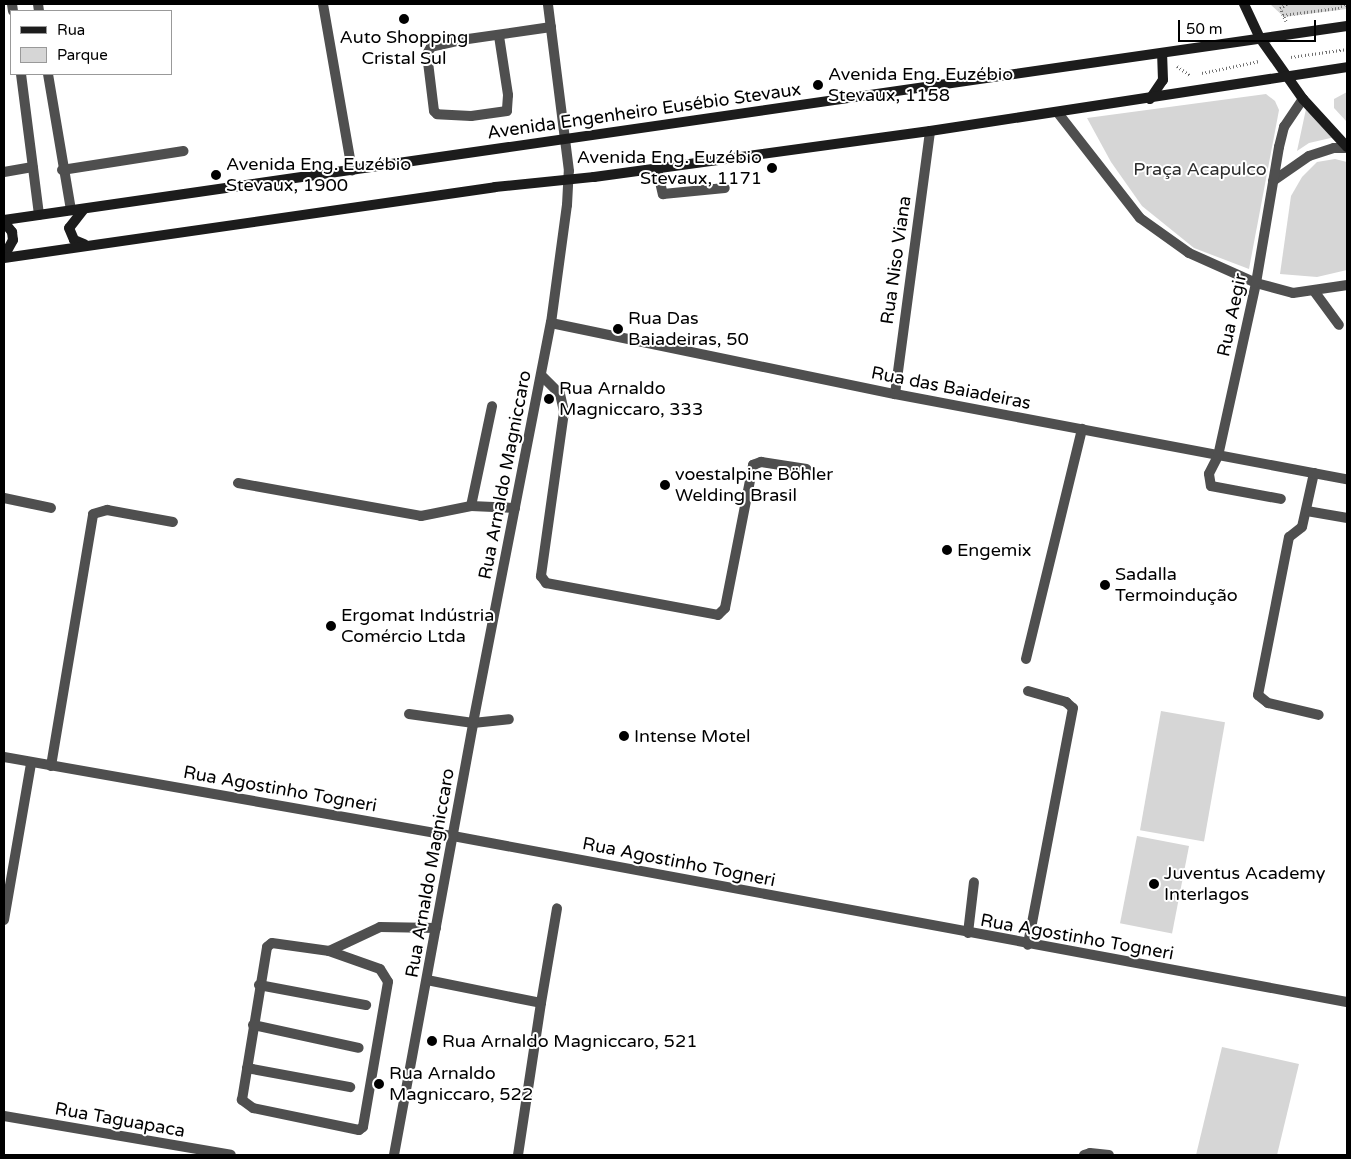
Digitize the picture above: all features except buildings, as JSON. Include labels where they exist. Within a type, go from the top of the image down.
[{"type":"main road","points":[[1244,4],[1260,38],[1303,99],[1347,148]]},
{"type":"main road","name":"Avenida Engenheiro Eusébio Stevaux","points":[[4,221],[565,139],[1162,55],[1260,38],[1347,26]]},
{"type":"main road","points":[[1150,99],[1163,80],[1162,55]]},
{"type":"main road","points":[[4,257],[494,187],[657,169],[1058,113],[1347,67]]},
{"type":"main road","points":[[84,209],[69,230],[74,240],[88,244]]},
{"type":"main road","points":[[4,221],[12,232],[13,240],[4,257]]},
{"type":"street","points":[[323,4],[352,170]]},
{"type":"street","name":"Rua Arnaldo Magniccaro","points":[[394,1155],[473,723],[551,323],[570,180],[548,4]]},
{"type":"street","points":[[499,36],[508,95],[507,110],[471,116],[437,114],[434,111],[427,54],[430,47],[551,27]]},
{"type":"street","points":[[21,75],[39,215]]},
{"type":"street","points":[[48,75],[62,170],[70,210]]},
{"type":"street","name":"Rua Aegir","points":[[1281,499],[1211,486],[1209,474],[1218,456],[1256,283],[1284,127],[1303,99]]},
{"type":"street","points":[[1058,113],[1140,218],[1189,253],[1256,283],[1292,293],[1347,285]]},
{"type":"street","name":"Rua Niso Viana","points":[[895,394],[930,131]]},
{"type":"street","points":[[1273,181],[1315,154],[1347,148]]},
{"type":"street","points":[[62,170],[184,150]]},
{"type":"street","points":[[4,172],[33,167]]},
{"type":"street","points":[[657,169],[663,194],[725,188]]},
{"type":"street","points":[[1314,291],[1339,326]]},
{"type":"street","name":"Rua das Baiadeiras","points":[[551,323],[895,394],[1347,479]]},
{"type":"street","points":[[541,375],[560,394],[564,412],[541,576],[546,583],[718,615],[724,608],[753,465],[761,462],[806,469]]},
{"type":"street","points":[[471,506],[492,406]]},
{"type":"street","points":[[1026,658],[1082,429]]},
{"type":"street","points":[[1314,473],[1302,527],[1289,537],[1258,695],[1268,703],[1319,715]]},
{"type":"street","points":[[238,484],[421,516],[471,506],[515,508]]},
{"type":"street","points":[[4,498],[51,508]]},
{"type":"street","points":[[51,766],[93,514],[107,510],[173,522]]},
{"type":"street","points":[[1307,511],[1347,518]]},
{"type":"street","points":[[1028,691],[1066,702],[1072,708],[1028,945]]},
{"type":"street","points":[[409,714],[473,723],[509,719]]},
{"type":"street","name":"Rua Agostinho Togneri","points":[[4,757],[453,836],[1028,945],[1347,1002]]},
{"type":"street","points":[[4,920],[31,762]]},
{"type":"street","points":[[968,933],[974,882]]},
{"type":"street","points":[[518,1155],[557,908]]},
{"type":"street","points":[[329,951],[380,927],[436,928]]},
{"type":"street","points":[[272,943],[329,951],[380,969],[388,982],[363,1127],[359,1130],[245,1104],[242,1100],[259,985],[267,947],[272,943]]},
{"type":"street","points":[[427,980],[541,1003]]},
{"type":"street","points":[[259,985],[366,1005]]},
{"type":"street","points":[[253,1025],[359,1048]]},
{"type":"street","points":[[247,1068],[350,1087]]},
{"type":"street","name":"Rua Taguapaca","points":[[4,1116],[231,1155]]},
{"type":"street","points":[[1084,1155],[1109,1155]]},
{"type":"path","points":[[1283,15],[1338,8],[1347,4]]},
{"type":"path","points":[[1302,56],[1347,49]]},
{"type":"path","points":[[1191,76],[1260,61]]},
{"type":"green space","points":[[1270,4],[1347,4],[1347,9],[1284,17]]},
{"type":"green space","points":[[1347,92],[1347,122],[1334,108],[1334,99]]},
{"type":"green space","name":"Praça Acapulco","points":[[1266,94],[1275,101],[1279,110],[1249,269],[1194,248],[1142,206],[1111,162],[1087,118]]},
{"type":"green space","points":[[1306,109],[1335,137],[1309,143],[1297,151]]},
{"type":"green space","name":"Praça Acapulco","points":[[1335,159],[1347,162],[1347,270],[1317,277],[1280,274],[1291,196],[1302,177],[1317,162]]},
{"type":"green space","points":[[1161,711],[1225,722],[1204,841],[1140,830]]},
{"type":"green space","name":"Juventus Academy Interlagos","points":[[1137,836],[1189,846],[1172,933],[1120,923]]},
{"type":"green space","points":[[1222,1047],[1299,1064],[1277,1155],[1196,1155]]},
{"type":"place","name":"Auto Shopping Cristal Sul","points":[[404,19]]},
{"type":"place","name":"Avenida Eng. Euzébio Stevaux, 1158","points":[[818,85]]},
{"type":"place","name":"Avenida Eng. Euzébio Stevaux, 1171","points":[[772,168]]},
{"type":"place","name":"Avenida Eng. Euzébio Stevaux, 1900","points":[[216,175]]},
{"type":"place","name":"Rua Das Baiadeiras, 50","points":[[618,329]]},
{"type":"place","name":"Rua Arnaldo Magniccaro, 333","points":[[549,399]]},
{"type":"place","name":"voestalpine Böhler Welding Brasil","points":[[665,485]]},
{"type":"place","name":"Engemix","points":[[947,550]]},
{"type":"place","name":"Sadalla Termoindução","points":[[1105,585]]},
{"type":"place","name":"Ergomat Indústria Comércio Ltda","points":[[331,626]]},
{"type":"place","name":"Intense Motel","points":[[624,736]]},
{"type":"place","name":"Juventus Academy Interlagos","points":[[1154,884]]},
{"type":"place","name":"Rua Arnaldo Magniccaro, 521","points":[[432,1041]]},
{"type":"place","name":"Rua Arnaldo Magniccaro, 522","points":[[379,1084]]}]
